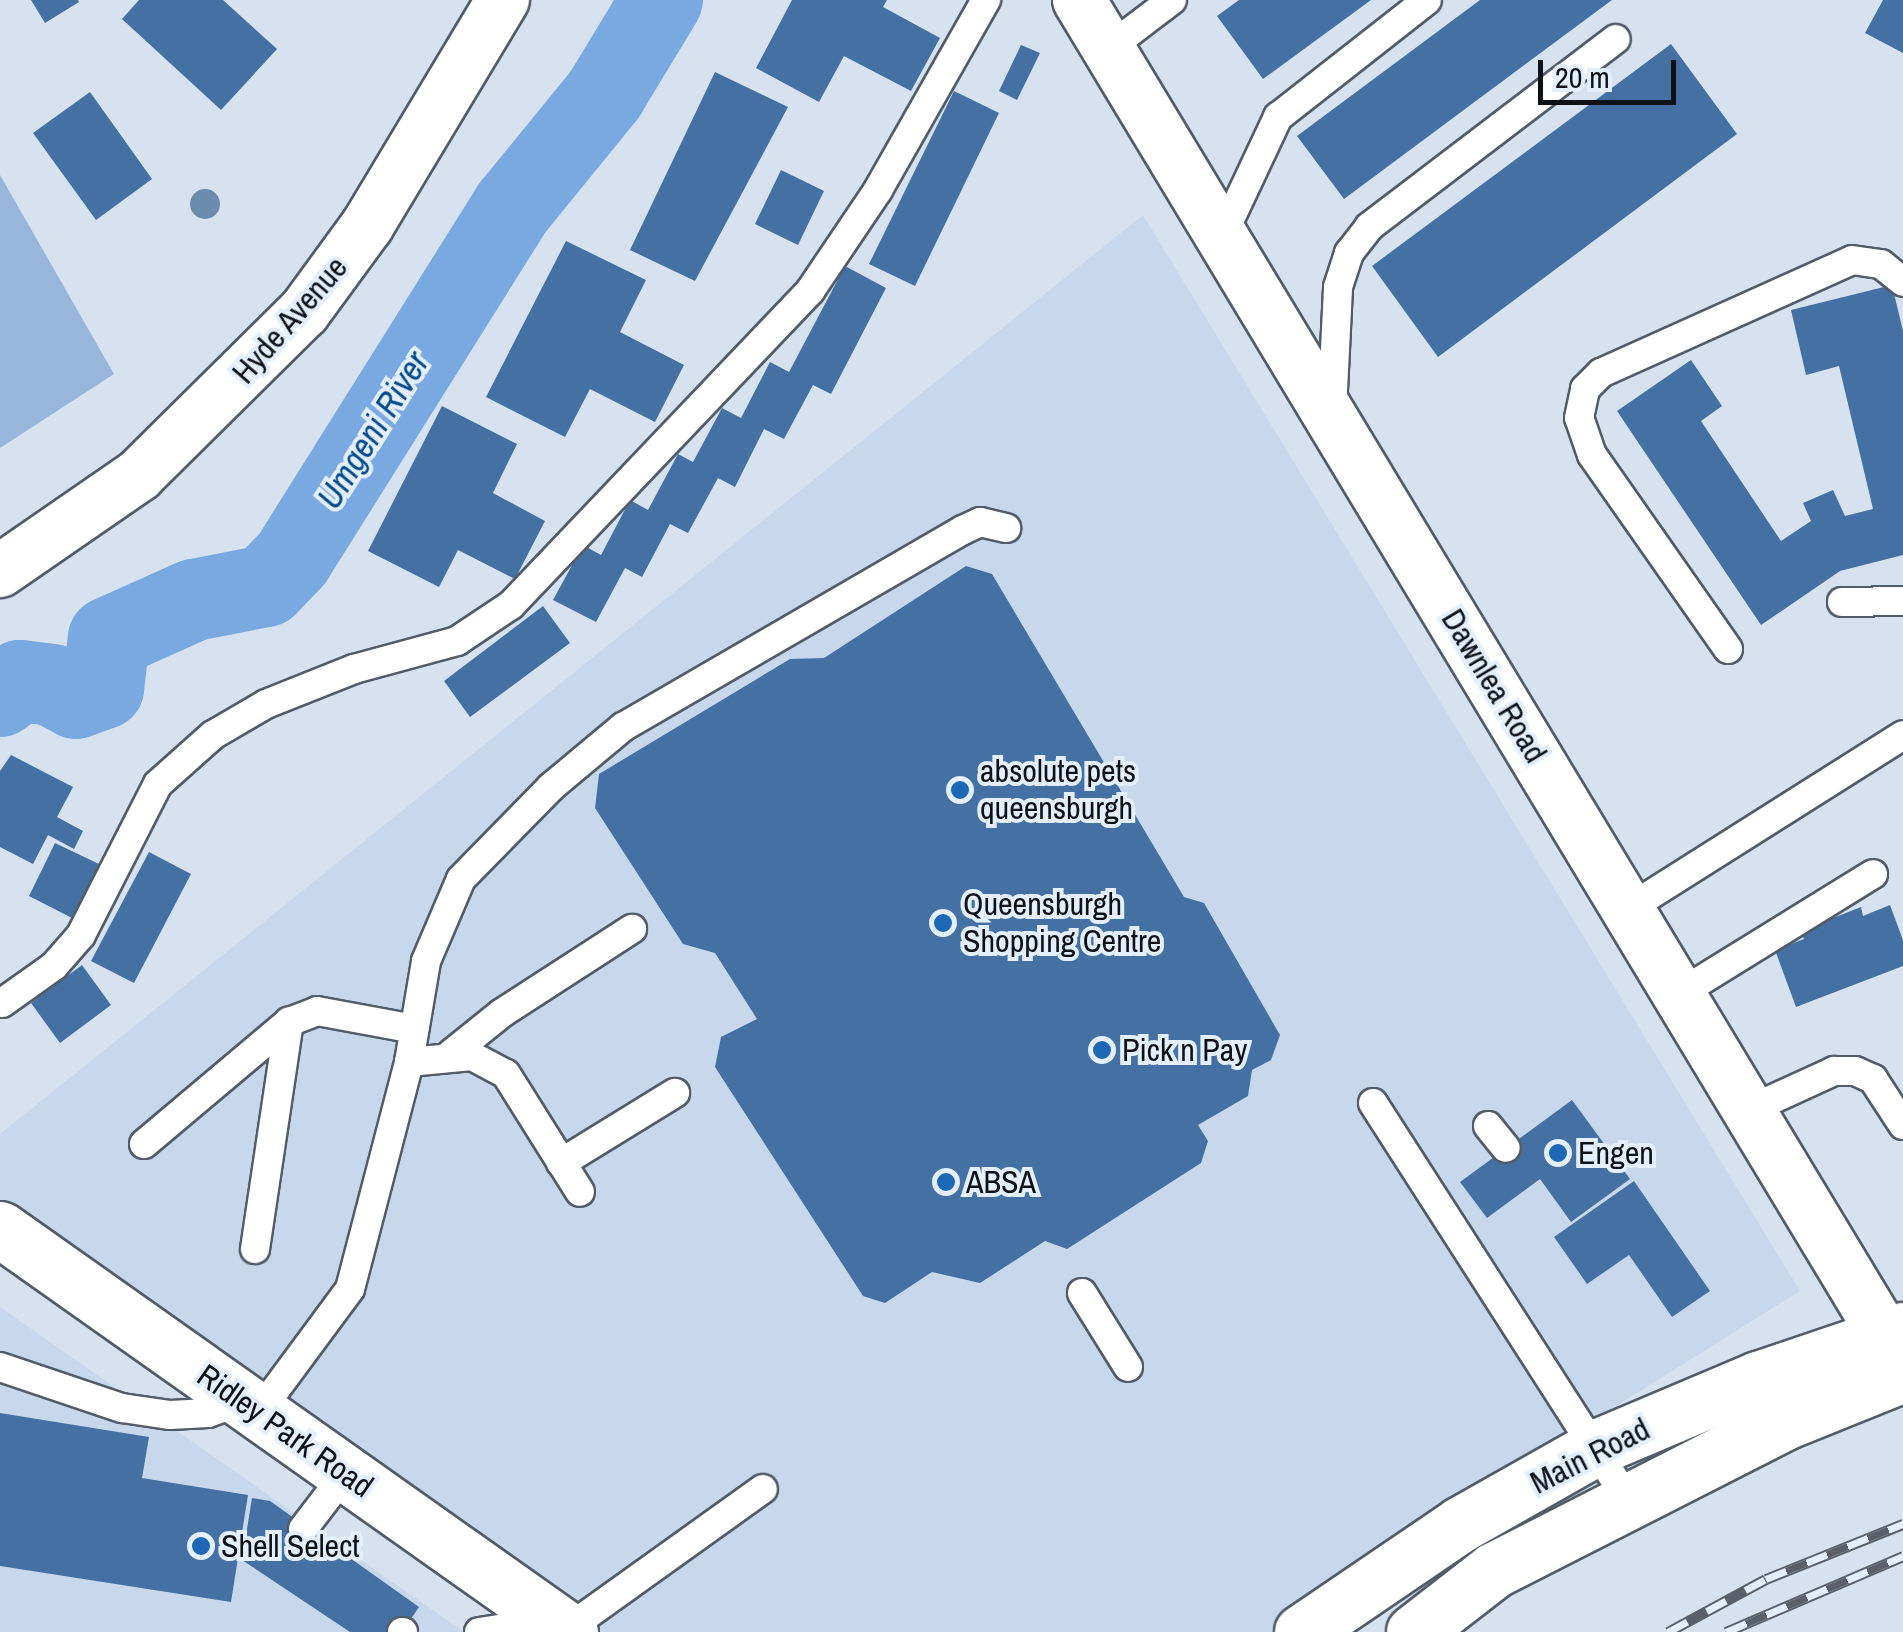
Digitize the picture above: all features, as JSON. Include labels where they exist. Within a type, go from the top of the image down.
[{"type":"main road","name":"Ridley Park Road","points":[[0,1229],[563,1627]]},
{"type":"main road","name":"Main Road","points":[[1302,1632],[1461,1524],[1597,1447],[1898,1353]]},
{"type":"main road","name":"Main Road","points":[[1414,1632],[1494,1570],[1782,1423],[1898,1353]]},
{"type":"street","name":"Hyde Avenue","points":[[0,572],[139,475],[304,312],[368,226],[503,0]]},
{"type":"street","name":"Dawnlea Road","points":[[1079,0],[1898,1353]]},
{"type":"lane","points":[[2,1003],[54,966],[81,935],[158,784],[213,735],[266,704],[354,669],[456,641],[511,604],[810,290],[878,190],[986,0]]},
{"type":"lane","points":[[1109,48],[1172,0]]},
{"type":"lane","points":[[1222,236],[1278,117],[1427,0]]},
{"type":"lane","points":[[1332,417],[1338,287],[1350,253],[1369,227],[1616,39]]},
{"type":"lane","points":[[1728,648],[1592,455],[1579,418],[1585,389],[1601,373],[1852,260],[1882,264],[1903,282]]},
{"type":"lane","points":[[0,1367],[122,1408],[170,1416],[251,1406],[350,1288],[409,1062],[426,961],[461,879],[590,752],[963,530],[980,522],[1006,528]]},
{"type":"lane","points":[[1842,602],[1903,601]]},
{"type":"lane","points":[[1628,908],[1903,734]]},
{"type":"lane","points":[[1679,994],[1873,874]]},
{"type":"lane","points":[[451,1054],[502,1013],[632,929]]},
{"type":"lane","points":[[144,1144],[289,1022],[318,1010],[414,1029]]},
{"type":"lane","points":[[255,1249],[289,1022]]},
{"type":"lane","points":[[409,1062],[451,1054],[487,1061],[506,1074],[580,1192]]},
{"type":"lane","points":[[1749,1110],[1834,1071],[1855,1070],[1873,1079],[1903,1125]]},
{"type":"lane","points":[[561,1163],[675,1093]]},
{"type":"lane","points":[[1373,1104],[1629,1502]]},
{"type":"lane","points":[[1488,1126],[1506,1148]]},
{"type":"lane","points":[[1082,1293],[1128,1367]]},
{"type":"lane","points":[[303,1529],[345,1474]]},
{"type":"lane","points":[[479,1632],[563,1627],[763,1489]]},
{"type":"shaded area","points":[[0,175],[114,374],[0,448]]},
{"type":"shaded area","points":[[1143,215],[1800,1291],[1586,1425],[1322,1632],[599,1632],[0,1204],[0,1134]]},
{"type":"shaded area","points":[[0,1307],[464,1632],[0,1632]]},
{"type":"building","points":[[31,0],[78,0],[79,2],[45,23]]},
{"type":"building","points":[[139,0],[223,0],[277,49],[221,110],[122,19]]},
{"type":"building","points":[[792,0],[887,0],[883,7],[940,38],[911,91],[844,56],[819,102],[756,68]]},
{"type":"building","points":[[1239,0],[1371,0],[1263,79],[1217,16]]},
{"type":"building","points":[[1480,0],[1612,0],[1344,199],[1297,136]]},
{"type":"building","points":[[1883,0],[1903,0],[1903,53],[1865,33]]},
{"type":"building","points":[[1671,44],[1737,134],[1438,357],[1372,266]]},
{"type":"building","points":[[1021,45],[1040,53],[1017,100],[999,91]]},
{"type":"building","points":[[715,72],[788,107],[695,281],[630,250]]},
{"type":"building","points":[[954,91],[999,113],[915,286],[869,264]]},
{"type":"building","points":[[90,92],[152,179],[96,220],[33,133]]},
{"type":"building","points":[[781,170],[824,191],[798,245],[755,224]]},
{"type":"building","points":[[566,241],[646,280],[620,332],[684,365],[655,422],[590,389],[565,437],[486,397]]},
{"type":"building","points":[[845,266],[886,288],[831,394],[813,385],[784,439],[764,429],[735,487],[718,478],[688,533],[670,524],[642,577],[625,568],[596,622],[553,600],[583,545],[601,555],[630,500],[648,510],[678,454],[693,462],[722,408],[741,418],[770,362],[789,372]]},
{"type":"building","points":[[1892,285],[1903,331],[1903,555],[1840,571],[1761,625],[1617,411],[1691,360],[1722,406],[1701,421],[1781,541],[1811,521],[1803,503],[1833,490],[1845,516],[1873,509],[1839,366],[1806,375],[1791,310]]},
{"type":"building","points":[[442,406],[517,444],[493,493],[545,521],[515,579],[458,550],[439,587],[368,551]]},
{"type":"building","name":"Queensburgh Shopping Centre","points":[[966,566],[992,574],[1184,897],[1204,903],[1280,1035],[1271,1060],[1252,1070],[1248,1096],[1198,1125],[1208,1141],[1201,1163],[1067,1249],[1045,1241],[980,1283],[932,1272],[885,1303],[863,1296],[715,1067],[721,1037],[757,1019],[715,953],[683,944],[595,808],[599,774],[790,659],[824,658]]},
{"type":"building","points":[[543,606],[570,643],[470,717],[444,681]]},
{"type":"building","points":[[11,755],[73,787],[57,817],[83,831],[74,849],[48,835],[33,864],[0,847],[0,771]]},
{"type":"building","points":[[55,843],[99,864],[72,918],[29,896]]},
{"type":"building","points":[[149,852],[191,874],[134,983],[91,961]]},
{"type":"building","points":[[1890,905],[1903,940],[1903,966],[1796,1007],[1775,950],[1804,939],[1800,931],[1861,907],[1863,916]]},
{"type":"building","points":[[82,965],[111,1005],[60,1043],[31,1003]]},
{"type":"building","points":[[1572,1100],[1630,1179],[1571,1222],[1540,1179],[1487,1218],[1460,1182]]},
{"type":"building","points":[[1634,1181],[1710,1291],[1672,1317],[1629,1255],[1587,1284],[1554,1237]]},
{"type":"building","points":[[0,1413],[149,1437],[142,1478],[248,1495],[231,1602],[0,1566]]},
{"type":"building","points":[[252,1498],[270,1501],[419,1607],[402,1632],[350,1632],[242,1560]]},
{"type":"waterway","name":"Umgeni River","points":[[0,696],[20,681],[52,685],[76,698],[103,688],[109,638],[194,600],[266,586],[292,559],[513,207],[605,94],[662,0]]},
{"type":"railway","points":[[1668,1632],[1766,1579],[1903,1524]]},
{"type":"railway","points":[[1726,1632],[1903,1556]]},
{"type":"place","name":"absolute pets queensburgh","points":[[960,790]]},
{"type":"place","name":"Queensburgh Shopping Centre","points":[[943,923]]},
{"type":"place","name":"Pick n Pay","points":[[1102,1050]]},
{"type":"place","name":"Engen","points":[[1558,1153]]},
{"type":"place","name":"ABSA","points":[[946,1182]]},
{"type":"place","name":"Shell Select","points":[[201,1546]]}]
